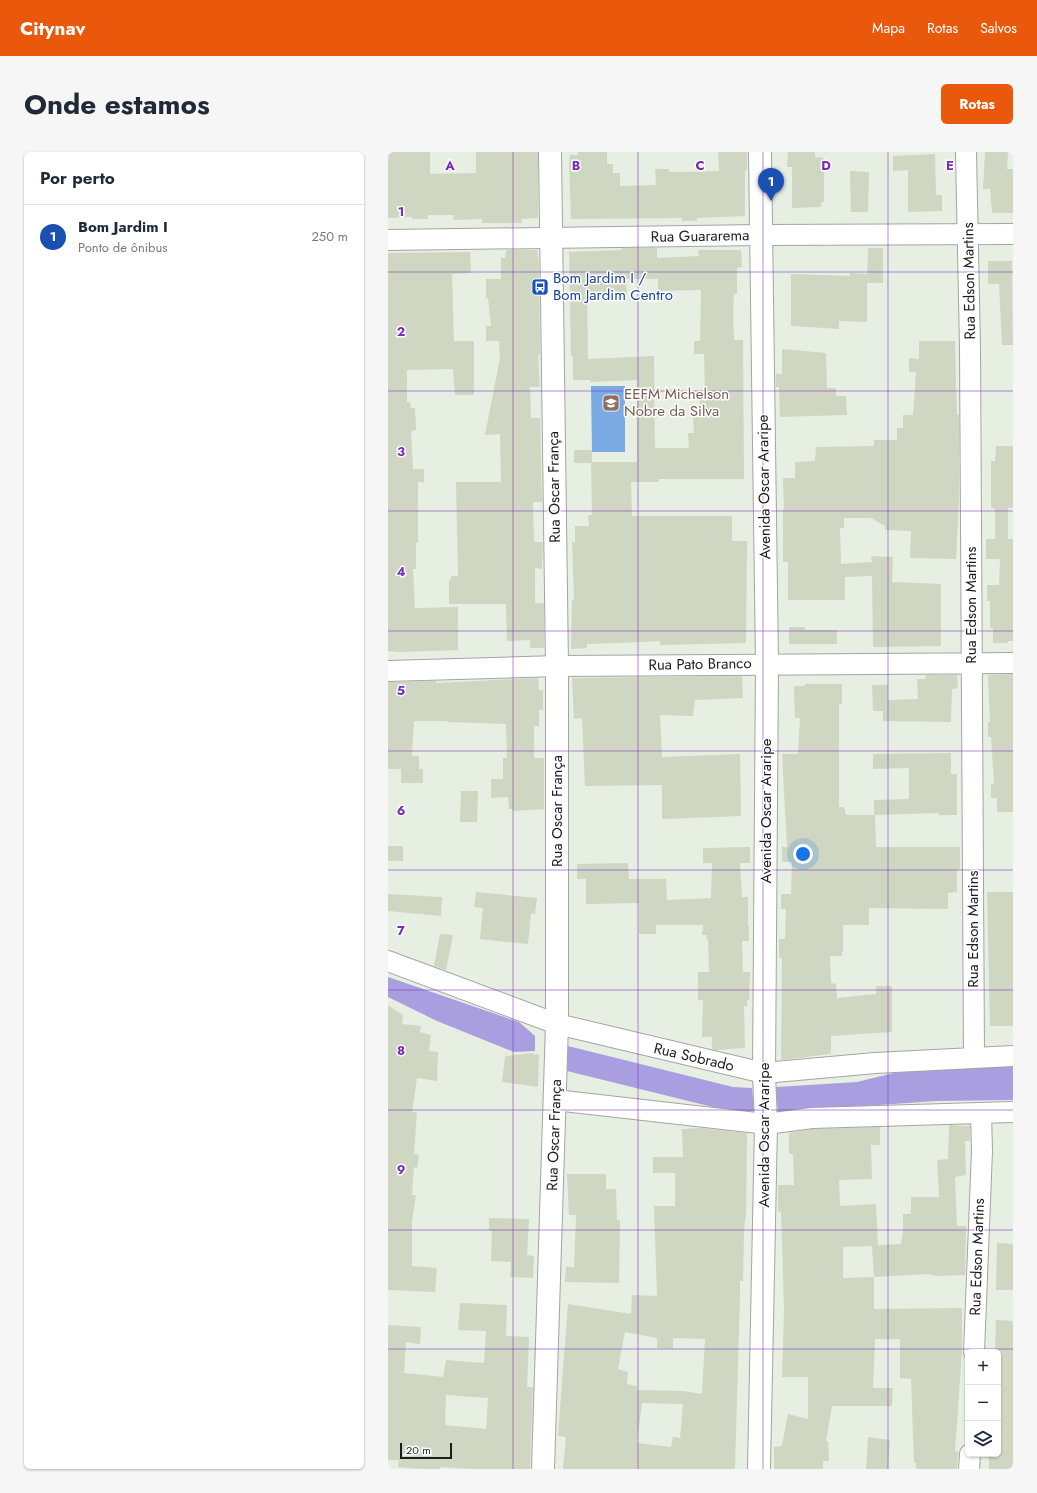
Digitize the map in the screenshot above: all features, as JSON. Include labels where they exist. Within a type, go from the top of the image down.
[{"type":"street","name":"Rua Oscar França","points":[[543,1469],[557,1024],[557,666],[550,152]]},
{"type":"street","name":"Avenida Oscar Araripe","points":[[758,1469],[766,1124],[764,1073],[767,664],[760,152]]},
{"type":"street","name":"Rua Edson Martins","points":[[966,152],[970,348],[974,1058]]},
{"type":"street","name":"Rua Guararema","points":[[388,240],[967,233],[1013,234]]},
{"type":"street","name":"Rua Pato Branco","points":[[388,671],[557,666],[767,664],[971,665],[1013,663]]},
{"type":"street","name":"Rua Sobrado","points":[[388,961],[557,1024],[764,1073],[876,1063],[1013,1056]]},
{"type":"street","points":[[555,1100],[766,1124],[812,1118],[1013,1112]]},
{"type":"street","name":"Rua Edson Martins","points":[[974,1349],[982,1151],[981,1114]]},
{"type":"street","points":[[969,1469],[970,1457]]},
{"type":"shaded area","points":[[591,386],[625,386],[625,452],[592,452]]},
{"type":"shaded area","points":[[388,977],[519,1022],[535,1036],[535,1051],[514,1052],[437,1021],[388,997]]},
{"type":"shaded area","points":[[568,1046],[733,1087],[752,1088],[754,1111],[733,1112],[567,1071]]},
{"type":"shaded area","points":[[1013,1064],[1013,1100],[936,1101],[778,1112],[776,1087],[857,1082],[926,1065]]},
{"type":"building","points":[[388,152],[430,152],[430,174],[476,173],[476,152],[538,152],[538,218],[521,219],[522,223],[482,223],[482,219],[454,220],[453,215],[428,215],[428,219],[412,219],[412,217],[388,218]]},
{"type":"building","points":[[578,152],[607,152],[607,164],[613,164],[613,173],[620,173],[620,186],[656,185],[655,169],[669,169],[669,172],[719,171],[718,152],[747,152],[747,170],[745,170],[745,216],[697,218],[697,221],[682,221],[682,218],[571,219],[569,164],[570,155],[578,155]]},
{"type":"building","points":[[788,152],[815,152],[815,157],[824,158],[824,202],[822,202],[820,207],[792,208],[792,167],[787,167]]},
{"type":"building","points":[[985,152],[1008,152],[1007,169],[1013,169],[1013,213],[992,213],[990,189],[983,189]]},
{"type":"building","points":[[935,154],[936,195],[942,195],[942,211],[908,212],[908,170],[893,171],[893,156]]},
{"type":"building","points":[[850,171],[869,172],[868,212],[851,212]]},
{"type":"building","points":[[622,248],[657,248],[657,258],[699,256],[698,250],[741,250],[742,267],[737,268],[737,294],[734,294],[733,311],[734,340],[743,340],[744,479],[659,479],[659,482],[631,482],[632,516],[732,516],[732,541],[747,541],[746,643],[660,645],[660,641],[587,644],[587,648],[571,649],[572,600],[574,600],[572,542],[575,542],[575,526],[589,526],[588,515],[592,515],[591,463],[574,463],[574,450],[592,450],[592,462],[637,462],[637,380],[590,382],[590,380],[573,380],[573,356],[571,356],[569,252],[622,250]],"holes":[[[626,279],[658,279],[658,291],[701,290],[700,341],[694,341],[694,354],[704,354],[705,393],[700,393],[699,417],[693,417],[694,433],[688,433],[689,448],[655,448],[654,356],[588,359],[587,295],[627,295]]]},
{"type":"building","points":[[868,248],[883,248],[883,283],[867,283]]},
{"type":"building","points":[[506,250],[537,250],[539,265],[540,355],[538,355],[540,387],[530,387],[531,418],[540,418],[542,502],[533,502],[534,542],[543,542],[542,569],[535,568],[535,603],[544,603],[544,648],[530,648],[530,640],[507,641],[506,604],[449,604],[449,579],[451,580],[451,576],[458,576],[456,482],[501,482],[500,434],[485,435],[500,358],[499,341],[486,341],[486,326],[491,326],[488,298],[486,298],[486,279],[501,279],[501,258],[505,258]]},
{"type":"building","points":[[470,252],[471,273],[452,274],[454,341],[474,341],[474,395],[455,395],[453,369],[407,370],[407,402],[410,402],[411,408],[415,408],[416,430],[411,431],[413,469],[424,469],[424,482],[418,482],[418,543],[416,543],[416,569],[413,569],[415,608],[458,607],[458,650],[388,651],[388,253]]},
{"type":"building","points":[[988,261],[1012,261],[1013,345],[1002,345],[999,284],[988,284]]},
{"type":"building","points":[[850,273],[867,274],[867,322],[839,321],[839,329],[791,326],[791,274],[850,276]]},
{"type":"building","points":[[919,341],[955,341],[957,415],[959,415],[959,499],[956,559],[910,558],[911,531],[885,530],[885,526],[871,518],[844,518],[844,528],[840,528],[841,564],[872,562],[871,556],[893,557],[892,582],[941,584],[941,646],[873,647],[872,576],[845,577],[845,600],[788,600],[788,562],[783,562],[783,478],[795,478],[795,462],[815,461],[816,447],[874,446],[874,440],[897,440],[897,428],[903,428],[903,415],[913,415],[916,372],[909,372],[909,358],[919,359]]},
{"type":"building","points":[[782,349],[826,353],[827,388],[836,388],[836,396],[846,396],[847,415],[780,417],[779,387],[776,387],[776,374],[782,374]]},
{"type":"building","points":[[996,446],[1013,446],[1013,508],[1008,508],[1008,539],[1013,539],[1013,641],[1008,641],[1008,643],[993,643],[993,628],[990,628],[990,601],[987,601],[987,585],[999,585],[1000,559],[986,559],[986,539],[995,539],[995,508],[991,508],[991,461],[995,461]]},
{"type":"building","points":[[789,627],[805,627],[805,630],[837,630],[837,644],[789,644]]},
{"type":"building","points":[[1013,674],[1013,812],[997,812],[997,798],[991,798],[991,784],[994,784],[991,737],[988,737],[988,722],[990,722],[988,675]]},
{"type":"building","points":[[926,675],[957,675],[958,688],[952,689],[951,722],[883,721],[883,711],[873,711],[872,685],[888,685],[888,700],[918,699],[917,679],[925,679]]},
{"type":"building","points":[[742,676],[743,698],[695,700],[693,716],[660,715],[662,757],[740,754],[741,816],[662,819],[662,785],[585,786],[582,718],[574,719],[572,678]]},
{"type":"building","points":[[538,678],[539,690],[543,690],[543,710],[539,710],[539,726],[534,726],[534,758],[544,758],[544,809],[513,811],[513,809],[509,809],[508,797],[491,798],[491,779],[503,779],[503,758],[507,758],[506,724],[414,721],[412,756],[419,756],[419,769],[423,769],[423,783],[401,783],[401,769],[388,769],[388,682],[436,681],[436,683]]},
{"type":"building","points":[[805,684],[842,684],[842,704],[839,704],[839,807],[844,807],[846,815],[874,815],[874,800],[909,799],[909,768],[873,769],[873,754],[951,753],[951,774],[957,774],[957,815],[939,815],[938,813],[875,815],[876,847],[960,847],[960,869],[957,869],[957,892],[948,893],[948,909],[869,908],[869,925],[843,925],[842,956],[830,956],[831,983],[836,984],[837,998],[876,994],[876,986],[892,986],[892,1032],[831,1036],[831,1054],[781,1060],[782,958],[779,958],[779,939],[785,939],[786,909],[781,909],[781,894],[791,894],[792,862],[782,862],[782,847],[787,847],[782,754],[798,754],[800,718],[795,718],[794,686],[805,686]]},
{"type":"building","points":[[461,791],[478,791],[477,822],[460,822]]},
{"type":"building","points":[[388,846],[403,846],[403,861],[388,861]]},
{"type":"building","points":[[750,847],[750,863],[740,863],[742,897],[748,897],[749,926],[749,941],[742,941],[743,972],[750,972],[749,1000],[747,1000],[747,1006],[744,1006],[745,1048],[716,1050],[712,1049],[712,1037],[702,1037],[703,1000],[698,1000],[698,972],[709,972],[708,939],[706,939],[707,935],[702,935],[703,925],[656,925],[656,934],[639,934],[639,903],[586,904],[586,879],[577,879],[577,864],[628,863],[629,879],[666,879],[667,900],[711,898],[712,863],[703,863],[703,848]]},
{"type":"building","points":[[476,892],[537,898],[535,914],[531,913],[528,944],[480,939],[483,908],[474,907]]},
{"type":"building","points":[[987,892],[1013,892],[1013,1026],[990,1026]]},
{"type":"building","points":[[388,894],[442,897],[441,916],[388,911]]},
{"type":"building","points":[[440,934],[453,935],[446,970],[434,966]]},
{"type":"building","points":[[388,1005],[403,1015],[402,1024],[421,1026],[420,1032],[431,1035],[429,1051],[438,1052],[437,1081],[417,1078],[412,1112],[417,1112],[414,1154],[419,1155],[417,1168],[414,1167],[412,1195],[416,1195],[412,1222],[412,1266],[437,1268],[435,1292],[388,1290]]},
{"type":"building","points":[[534,1053],[534,1055],[539,1054],[538,1087],[502,1082],[505,1056]]},
{"type":"building","points":[[949,1125],[970,1126],[970,1141],[965,1141],[966,1175],[955,1177],[957,1226],[966,1226],[965,1275],[936,1276],[929,1274],[874,1277],[874,1309],[962,1308],[962,1352],[955,1451],[958,1452],[957,1469],[916,1469],[916,1463],[914,1463],[911,1379],[900,1378],[900,1339],[875,1339],[873,1388],[893,1388],[892,1406],[832,1406],[826,1441],[828,1441],[829,1461],[823,1461],[823,1469],[774,1469],[774,1447],[782,1446],[788,1414],[808,1419],[808,1377],[782,1377],[784,1310],[781,1212],[778,1211],[778,1185],[794,1185],[793,1154],[789,1154],[789,1133],[813,1129],[880,1127],[880,1145],[871,1145],[872,1179],[839,1180],[840,1206],[876,1204],[878,1245],[901,1244],[903,1233],[903,1214],[911,1214],[911,1197],[939,1197],[937,1160],[948,1159]],"holes":[[[872,1246],[874,1277],[843,1278],[843,1247]]]},
{"type":"building","points":[[700,1128],[747,1133],[746,1218],[744,1234],[743,1281],[740,1281],[735,1469],[563,1469],[566,1437],[558,1436],[568,1304],[631,1314],[632,1295],[657,1296],[654,1206],[675,1206],[675,1173],[653,1173],[653,1157],[683,1157],[682,1129]],"holes":[[[625,1332],[657,1338],[657,1348],[673,1349],[673,1338],[705,1339],[702,1394],[684,1391],[637,1390],[637,1386],[627,1384],[628,1372],[618,1369]],[[642,1403],[683,1404],[680,1438],[673,1437],[671,1447],[637,1443]]]},
{"type":"building","points":[[567,1174],[606,1174],[606,1189],[616,1189],[617,1220],[620,1220],[619,1283],[565,1282],[566,1267],[574,1267],[576,1215],[569,1215]]},
{"type":"building","points":[[489,1218],[529,1219],[527,1255],[534,1256],[533,1278],[510,1277],[511,1262],[491,1261],[492,1231],[489,1231]]},
{"type":"building","points":[[997,1243],[1013,1244],[1013,1290],[996,1290]]},
{"type":"building","points":[[460,1303],[507,1305],[506,1336],[529,1337],[527,1387],[533,1387],[530,1469],[471,1469],[440,1467],[440,1469],[420,1469],[398,1467],[399,1460],[388,1460],[388,1325],[421,1327],[420,1344],[406,1342],[404,1373],[443,1377],[446,1360],[484,1363],[486,1331],[458,1330]],"holes":[[[446,1395],[488,1398],[486,1429],[445,1425]]]},
{"type":"building","points":[[996,1320],[1013,1321],[1013,1469],[989,1469],[989,1457],[1001,1457],[1001,1349],[995,1349]]},
{"type":"building","points":[[868,1437],[890,1440],[888,1469],[866,1469]]},
{"type":"place","name":"Bom Jardim I","points":[[771,201]]},
{"type":"place","name":"Bom Jardim I / Bom Jardim Centro","points":[[540,287]]},
{"type":"place","name":"EEFM Michelson Nobre da Silva","points":[[611,403]]}]
